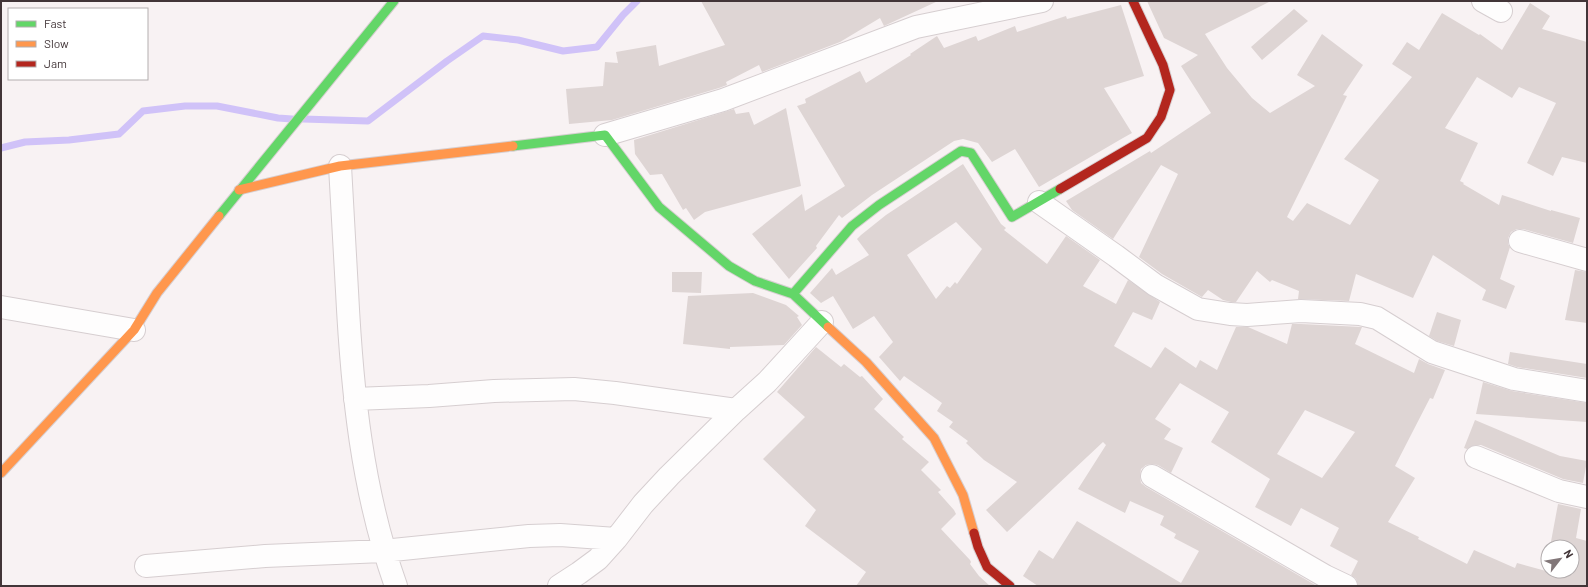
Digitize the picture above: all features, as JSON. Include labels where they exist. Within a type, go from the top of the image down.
[{"type":"street","points":[[1,473],[134,330],[157,293],[239,190],[394,1]]},
{"type":"street","points":[[239,190],[340,166],[605,135],[723,100],[916,27],[1042,1]]},
{"type":"street","points":[[793,294],[852,226],[879,205],[961,151],[971,153],[1012,217],[1146,138],[1162,117],[1170,90],[1163,65],[1133,1]]},
{"type":"street","points":[[605,135],[659,207],[729,266],[755,281],[793,294],[866,362],[934,438],[964,495],[978,547],[987,567],[1010,586]]},
{"type":"street","points":[[340,166],[348,324],[355,399],[365,472],[383,551],[396,586]]},
{"type":"street","points":[[1039,202],[1155,285],[1198,309],[1236,315],[1301,311],[1360,314],[1377,318],[1432,352],[1514,380],[1587,391]]},
{"type":"street","points":[[1520,241],[1587,260]]},
{"type":"street","points":[[1,307],[134,330]]},
{"type":"street","points":[[559,586],[579,574],[598,559],[616,539],[643,504],[669,476],[736,410],[767,382],[822,322]]},
{"type":"street","points":[[355,399],[429,396],[494,391],[574,389],[615,393],[736,410]]},
{"type":"street","points":[[1476,457],[1559,491],[1587,497]]},
{"type":"street","points":[[1152,476],[1325,576],[1346,586]]},
{"type":"street","points":[[146,566],[265,556],[383,551],[529,536],[560,535],[616,539]]},
{"type":"building","points":[[701,1],[938,1],[884,26],[880,18],[840,42],[762,72],[759,65],[726,82],[727,85],[719,88],[612,120],[569,124],[566,89],[603,86],[605,62],[618,63],[616,52],[656,45],[659,66],[725,45]]},
{"type":"building","points":[[1147,1],[1271,1],[1205,34],[1227,68],[1252,98],[1270,113],[1315,86],[1297,75],[1322,34],[1363,65],[1343,95],[1347,96],[1287,217],[1293,221],[1307,203],[1350,225],[1379,180],[1344,159],[1412,77],[1392,64],[1407,42],[1419,50],[1442,13],[1479,35],[1480,34],[1502,50],[1530,3],[1550,16],[1542,29],[1587,42],[1587,163],[1562,157],[1553,176],[1527,163],[1556,103],[1519,87],[1512,98],[1477,77],[1445,128],[1478,143],[1460,181],[1464,183],[1463,184],[1499,205],[1502,195],[1551,211],[1580,218],[1573,243],[1523,229],[1517,229],[1511,232],[1508,238],[1508,244],[1510,247],[1500,279],[1515,286],[1506,309],[1482,300],[1486,290],[1433,255],[1413,298],[1356,274],[1349,301],[1298,299],[1299,291],[1272,280],[1270,282],[1257,271],[1236,302],[1223,300],[1208,290],[1202,297],[1162,274],[1139,257],[1178,174],[1161,165],[1113,239],[1072,210],[1066,201],[1150,151],[1151,153],[1211,113],[1181,66],[1198,55],[1164,38]]},
{"type":"building","points":[[1121,5],[1144,76],[1104,88],[1132,133],[1039,187],[1015,149],[992,162],[978,143],[963,139],[954,141],[872,195],[842,218],[839,215],[816,246],[817,248],[789,279],[752,234],[802,194],[805,211],[845,186],[797,106],[806,103],[805,99],[860,71],[866,83],[911,55],[910,54],[937,36],[944,48],[976,36],[978,41],[1015,26],[1017,32],[1066,16],[1067,19]]},
{"type":"building","points":[[1294,9],[1308,21],[1262,60],[1251,47]]},
{"type":"building","points":[[786,108],[801,186],[705,212],[694,220],[686,208],[683,210],[662,174],[650,175],[635,154],[634,140],[734,109],[736,114],[749,112],[754,125]]},
{"type":"building","points":[[963,164],[1001,224],[1006,228],[1004,230],[1047,264],[1066,236],[1100,260],[1083,286],[1116,304],[1128,280],[1160,302],[1152,320],[1133,312],[1114,346],[1151,368],[1165,347],[1196,368],[1200,360],[1217,370],[1236,327],[1248,327],[1287,344],[1292,324],[1362,327],[1355,344],[1414,373],[1419,359],[1445,370],[1433,399],[1430,398],[1395,466],[1415,478],[1388,522],[1419,537],[1418,539],[1467,564],[1474,550],[1515,568],[1517,563],[1540,569],[1540,579],[1580,579],[1580,539],[1587,541],[1587,586],[1358,586],[1356,579],[1351,575],[1358,561],[1330,546],[1339,528],[1301,508],[1291,526],[1255,507],[1270,479],[1211,442],[1229,412],[1180,383],[1155,419],[1171,429],[1164,439],[1183,448],[1171,473],[1158,465],[1146,465],[1141,469],[1141,483],[1317,586],[1038,586],[1023,576],[1039,550],[1053,559],[1077,521],[1181,583],[1199,551],[1174,538],[1176,534],[1160,525],[1164,516],[1130,501],[1125,513],[1078,489],[1106,445],[1103,442],[1007,532],[986,510],[1017,482],[984,460],[966,443],[968,441],[949,427],[953,422],[937,411],[942,403],[904,376],[900,381],[879,357],[893,342],[874,316],[853,329],[833,296],[821,303],[810,293],[832,268],[836,275],[869,255],[857,239],[886,215]],"holes":[[[956,222],[982,249],[957,284],[955,282],[950,288],[947,286],[936,299],[907,255]],[[1305,410],[1355,432],[1322,478],[1277,454]]]},
{"type":"building","points":[[1575,270],[1587,272],[1587,323],[1565,320]]},
{"type":"building","points":[[672,272],[702,272],[701,293],[672,292]]},
{"type":"building","points":[[753,293],[786,305],[799,316],[797,317],[802,325],[784,345],[730,347],[730,349],[683,344],[688,296]]},
{"type":"building","points":[[1437,312],[1461,320],[1454,346],[1437,341],[1429,336]]},
{"type":"building","points":[[816,347],[841,367],[844,364],[860,377],[862,376],[883,399],[874,409],[904,437],[902,439],[929,462],[921,470],[941,490],[938,492],[956,514],[941,529],[970,560],[970,564],[979,576],[990,586],[856,586],[866,572],[805,526],[816,510],[763,459],[805,417],[777,392]]},
{"type":"building","points":[[1510,352],[1587,364],[1587,378],[1517,367],[1508,364]]},
{"type":"building","points":[[1483,382],[1512,391],[1587,403],[1587,422],[1476,414]]},
{"type":"building","points":[[1475,420],[1560,456],[1587,461],[1583,483],[1563,479],[1481,445],[1475,445],[1467,449],[1464,448]]},
{"type":"building","points":[[1558,504],[1581,509],[1576,538],[1580,539],[1551,539]]},
{"type":"waterway","points":[[303,119],[368,121],[447,61],[483,36],[518,40],[563,51],[597,47],[623,15],[637,1]]},
{"type":"waterway","points":[[1,148],[25,142],[69,140],[119,134],[143,111],[185,106],[217,106],[278,118],[292,119]]},
{"type":"traffic: fast","points":[[219,216],[394,1]]},
{"type":"traffic: fast","points":[[513,146],[605,135],[659,207],[729,266],[755,281],[793,294],[828,327]]},
{"type":"traffic: fast","points":[[793,294],[852,226],[879,205],[961,151],[971,153],[1012,217],[1060,189]]},
{"type":"traffic: slow","points":[[239,190],[340,166],[513,146]]},
{"type":"traffic: slow","points":[[1,473],[134,330],[157,293],[219,216]]},
{"type":"traffic: slow","points":[[828,327],[866,362],[934,438],[963,495],[974,533]]},
{"type":"traffic: jam","points":[[1060,189],[1147,138],[1161,117],[1170,90],[1163,65],[1133,1]]},
{"type":"traffic: jam","points":[[974,533],[978,547],[987,567],[1010,586]]}]
